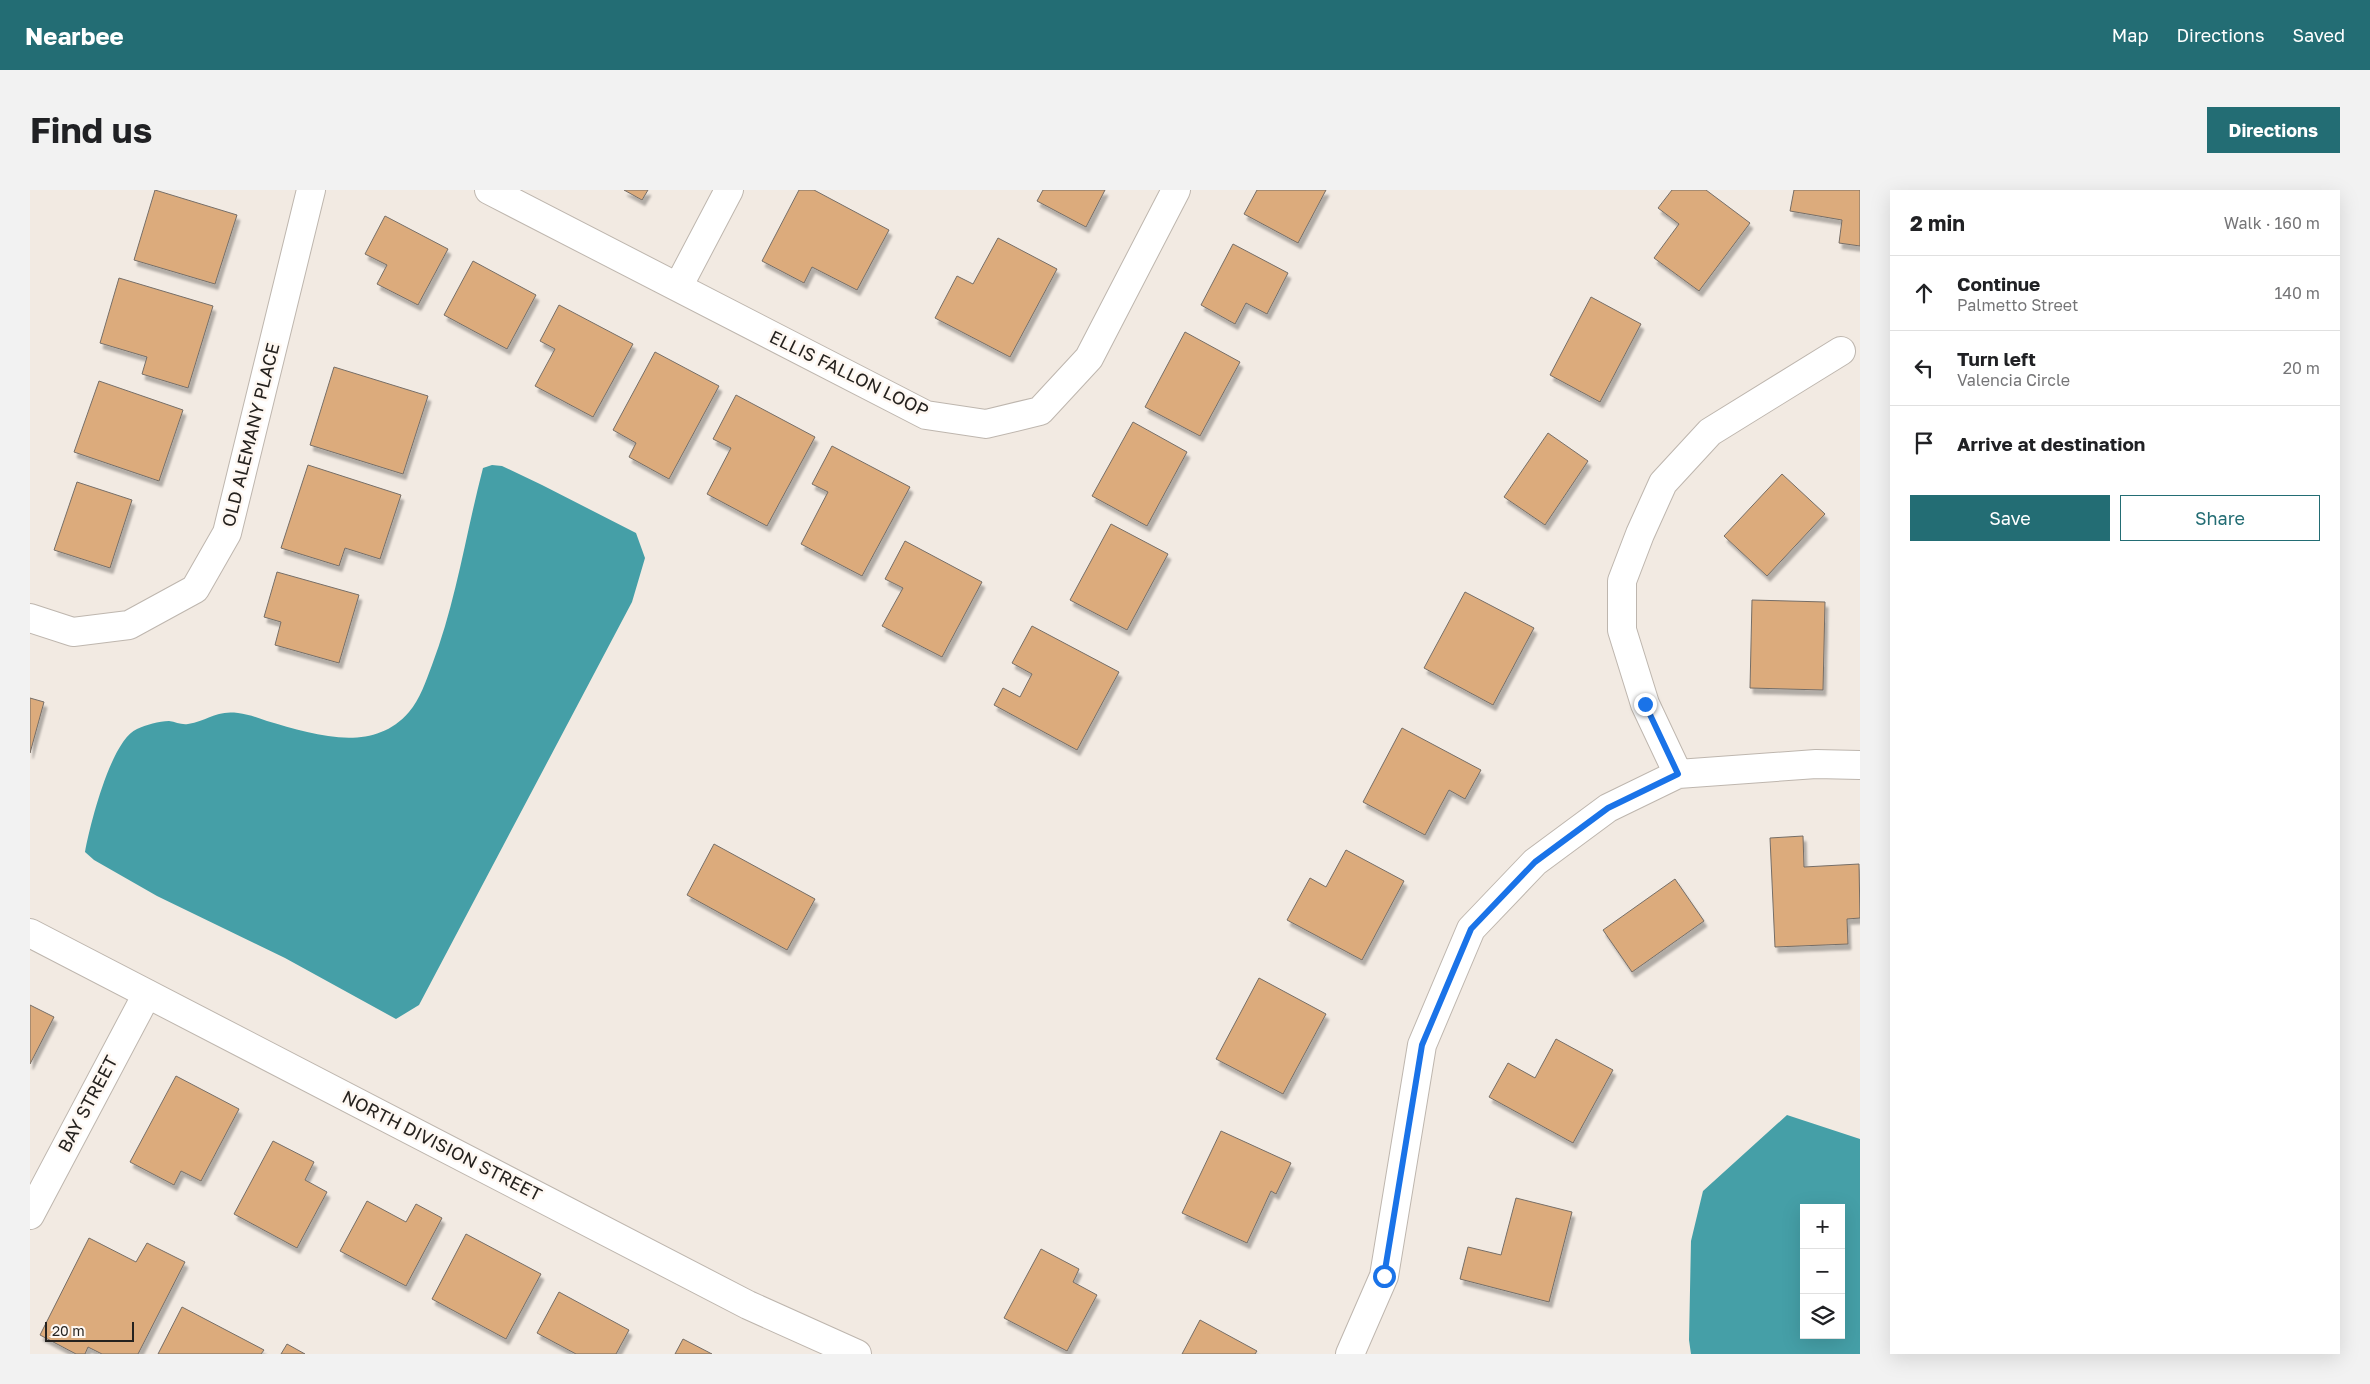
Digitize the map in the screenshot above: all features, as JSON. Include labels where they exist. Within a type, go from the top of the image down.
[{"type":"street","name":"OLD ALEMANY PLACE","points":[[30,618],[73,632],[129,625],[195,589],[227,533],[311,190]]},
{"type":"street","name":"ELLIS FALLON LOOP","points":[[489,190],[926,415],[986,424],[1040,410],[1090,358],[1176,190]]},
{"type":"street","points":[[678,287],[729,190]]},
{"type":"street","points":[[1678,774],[1645,704],[1622,630],[1622,582],[1640,534],[1663,483],[1710,432],[1841,350]]},
{"type":"street","points":[[1350,1354],[1384,1276],[1422,1045],[1471,929],[1535,862],[1608,808],[1678,774],[1816,764],[1860,765]]},
{"type":"street","name":"NORTH DIVISION STREET","points":[[30,933],[739,1300],[857,1354]]},
{"type":"street","name":"BAY STREET","points":[[30,1215],[147,994]]},
{"type":"water","points":[[492,465],[502,466],[636,533],[645,558],[632,602],[419,1005],[396,1019],[285,958],[157,896],[94,860],[85,852],[97,804],[110,766],[128,736],[137,729],[165,721],[188,724],[217,714],[230,712],[245,714],[322,735],[360,737],[378,733],[394,725],[409,712],[422,690],[448,617],[483,468]]},
{"type":"water","points":[[1787,1115],[1860,1139],[1860,1354],[1691,1354],[1689,1340],[1691,1241],[1703,1191]]},
{"type":"building","points":[[155,190],[237,215],[215,284],[134,260]]},
{"type":"building","points":[[624,190],[648,190],[642,200]]},
{"type":"building","points":[[799,190],[814,190],[889,230],[857,290],[812,267],[804,283],[762,261]]},
{"type":"building","points":[[1043,190],[1105,190],[1086,227],[1037,201]]},
{"type":"building","points":[[1257,190],[1326,190],[1298,243],[1244,214]]},
{"type":"building","points":[[1672,190],[1706,190],[1750,223],[1699,291],[1654,258],[1679,224],[1658,208]]},
{"type":"building","points":[[1794,190],[1860,190],[1860,246],[1839,243],[1842,220],[1790,211]]},
{"type":"building","points":[[385,216],[448,249],[418,305],[377,284],[387,265],[365,254]]},
{"type":"building","points":[[998,238],[1057,269],[1010,357],[935,318],[957,276],[973,284]]},
{"type":"building","points":[[1233,244],[1288,273],[1267,314],[1246,303],[1235,324],[1201,305]]},
{"type":"building","points":[[473,261],[536,295],[507,349],[444,315]]},
{"type":"building","points":[[119,278],[213,306],[188,388],[142,374],[147,357],[100,343]]},
{"type":"building","points":[[1591,297],[1641,324],[1600,402],[1550,375]]},
{"type":"building","points":[[559,305],[633,344],[593,417],[535,386],[555,349],[540,341]]},
{"type":"building","points":[[1185,332],[1240,362],[1200,436],[1145,407]]},
{"type":"building","points":[[655,352],[719,386],[669,479],[629,457],[636,443],[613,430]]},
{"type":"building","points":[[334,367],[428,396],[403,474],[310,445]]},
{"type":"building","points":[[99,381],[183,410],[159,481],[74,452]]},
{"type":"building","points":[[736,395],[815,437],[767,526],[707,494],[731,448],[713,439]]},
{"type":"building","points":[[1133,422],[1187,452],[1147,526],[1092,496]]},
{"type":"building","points":[[1548,433],[1588,461],[1545,525],[1504,497]]},
{"type":"building","points":[[832,446],[910,487],[862,576],[801,544],[828,492],[812,484]]},
{"type":"building","points":[[308,465],[401,495],[380,559],[345,548],[339,566],[281,548]]},
{"type":"building","points":[[1782,474],[1825,514],[1767,576],[1724,536]]},
{"type":"building","points":[[77,482],[132,500],[110,568],[54,550]]},
{"type":"building","points":[[1111,524],[1168,554],[1127,630],[1070,600]]},
{"type":"building","points":[[905,541],[982,582],[942,657],[882,626],[903,588],[885,579]]},
{"type":"building","points":[[277,572],[359,595],[339,663],[275,645],[281,622],[264,617]]},
{"type":"building","points":[[1465,592],[1534,628],[1493,705],[1424,668]]},
{"type":"building","points":[[1752,600],[1825,602],[1823,690],[1750,688]]},
{"type":"building","points":[[1032,626],[1119,672],[1077,750],[994,705],[1003,688],[1020,697],[1032,674],[1012,663]]},
{"type":"building","points":[[30,698],[44,702],[30,753]]},
{"type":"building","points":[[1402,728],[1481,770],[1465,799],[1449,790],[1425,835],[1363,802]]},
{"type":"building","points":[[1803,836],[1804,867],[1859,864],[1860,918],[1847,919],[1848,944],[1775,947],[1770,838]]},
{"type":"building","points":[[714,844],[815,899],[787,950],[687,895]]},
{"type":"building","points":[[1346,850],[1404,881],[1362,960],[1287,920],[1310,878],[1326,887]]},
{"type":"building","points":[[1675,879],[1704,921],[1632,972],[1603,930]]},
{"type":"building","points":[[1259,978],[1326,1014],[1283,1094],[1216,1059]]},
{"type":"building","points":[[30,1005],[54,1017],[30,1064]]},
{"type":"building","points":[[1556,1039],[1613,1070],[1573,1143],[1489,1097],[1508,1063],[1535,1078]]},
{"type":"building","points":[[176,1076],[239,1109],[201,1181],[181,1171],[174,1185],[130,1162]]},
{"type":"building","points":[[1221,1131],[1291,1163],[1276,1194],[1271,1191],[1247,1243],[1182,1213]]},
{"type":"building","points":[[273,1141],[314,1162],[305,1180],[327,1192],[297,1248],[234,1214]]},
{"type":"building","points":[[1516,1198],[1572,1212],[1549,1302],[1460,1279],[1468,1247],[1501,1255]]},
{"type":"building","points":[[367,1201],[406,1222],[416,1204],[442,1218],[406,1286],[340,1251]]},
{"type":"building","points":[[466,1234],[541,1274],[506,1339],[432,1299]]},
{"type":"building","points":[[89,1238],[136,1262],[147,1243],[185,1262],[138,1354],[102,1354],[88,1347],[85,1354],[76,1354],[40,1335]]},
{"type":"building","points":[[1041,1249],[1079,1269],[1073,1282],[1097,1295],[1067,1351],[1004,1318]]},
{"type":"building","points":[[559,1292],[629,1330],[616,1354],[576,1354],[537,1333]]},
{"type":"building","points":[[182,1307],[264,1350],[261,1354],[158,1354]]},
{"type":"building","points":[[1200,1320],[1257,1351],[1255,1354],[1182,1354]]},
{"type":"building","points":[[683,1339],[712,1354],[675,1354]]},
{"type":"building","points":[[287,1344],[305,1354],[281,1354]]},
{"type":"route","points":[[1384,1276],[1422,1045],[1471,929],[1535,862],[1608,808],[1678,774],[1645,704]]}]
